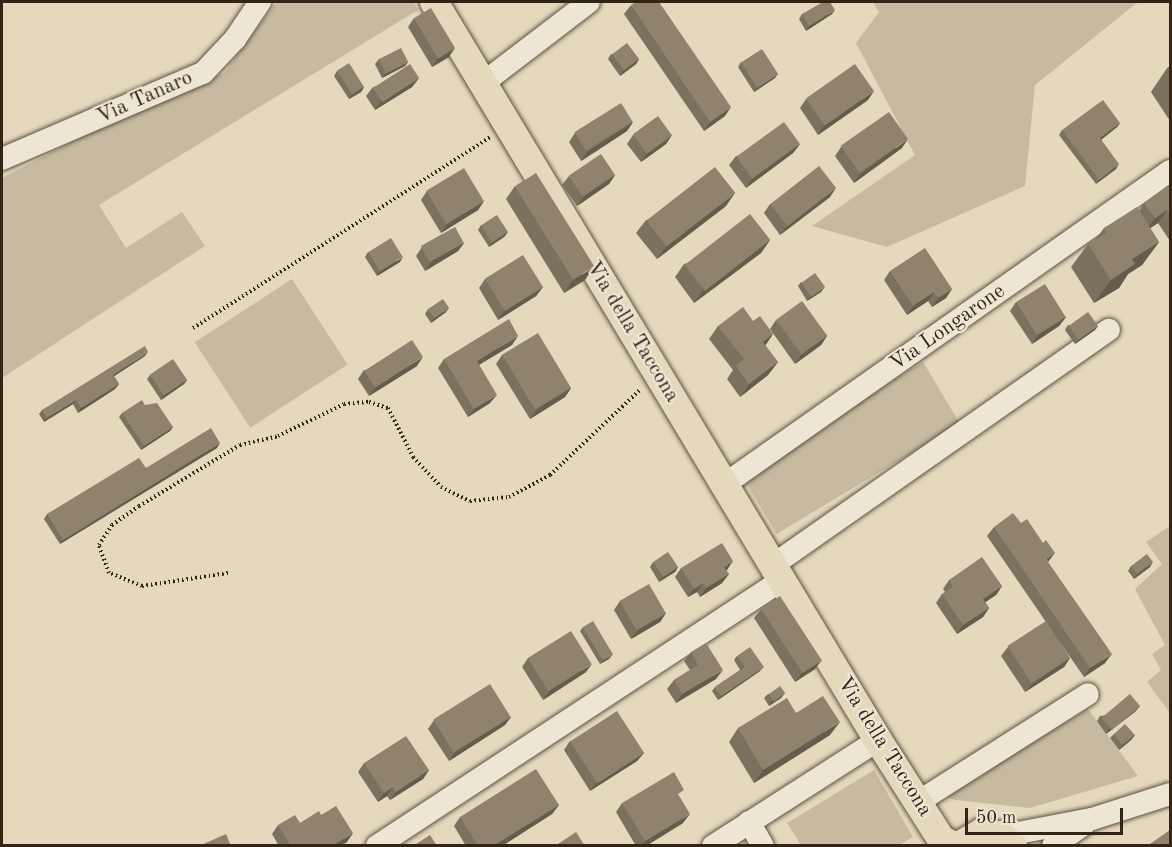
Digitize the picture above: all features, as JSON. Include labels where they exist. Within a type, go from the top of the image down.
[{"type":"main road","name":"Via della Taccona","points":[[434,2],[878,740],[941,839],[956,846],[982,832],[1007,841]]},
{"type":"street","name":"Via Tanaro","points":[[2,159],[202,73],[235,39],[260,2]]},
{"type":"street","points":[[483,83],[589,2]]},
{"type":"street","name":"Via Longarone","points":[[725,484],[1170,171]]},
{"type":"street","points":[[377,846],[778,573],[1109,330]]},
{"type":"street","points":[[918,802],[1088,694]]},
{"type":"street","points":[[713,846],[878,740]]},
{"type":"street","points":[[1007,841],[1092,819],[1170,794]]},
{"type":"street","points":[[1053,846],[1092,819]]},
{"type":"street","points":[[749,822],[764,846]]},
{"type":"path","points":[[194,328],[508,125]]},
{"type":"path","points":[[228,573],[142,586],[109,573],[99,545],[112,525],[139,506],[240,445],[278,436],[344,404],[369,402],[388,408],[413,458],[441,487],[470,501],[509,497],[550,476],[657,372]]},
{"type":"shaded area","points":[[277,2],[413,2],[418,10],[99,205],[126,248],[182,212],[205,246],[2,378],[2,178],[91,132],[224,73]]},
{"type":"shaded area","points":[[873,2],[1138,2],[1035,85],[1025,186],[887,247],[812,226],[915,155],[856,43],[879,12]]},
{"type":"shaded area","points":[[292,279],[348,365],[250,428],[195,342]]},
{"type":"shaded area","points":[[923,362],[960,424],[777,534],[740,472]]},
{"type":"shaded area","points":[[1170,526],[1170,713],[1147,682],[1161,670],[1152,654],[1165,645],[1135,589],[1162,564],[1146,542]]},
{"type":"shaded area","points":[[1088,709],[1138,776],[1030,808],[955,800],[945,796]]},
{"type":"shaded area","points":[[874,770],[913,837],[899,845],[801,845],[787,823]]},
{"type":"building","points":[[636,2],[659,2],[731,107],[710,122],[631,5]]},
{"type":"building","points":[[823,2],[830,2],[835,10],[809,26],[802,14]]},
{"type":"building","points":[[431,8],[455,48],[438,59],[414,18]]},
{"type":"building","points":[[627,43],[639,59],[624,70],[612,54]]},
{"type":"building","points":[[401,48],[408,62],[386,74],[379,59]]},
{"type":"building","points":[[762,49],[778,74],[757,88],[741,63]]},
{"type":"building","points":[[349,63],[364,87],[352,94],[337,70]]},
{"type":"building","points":[[410,64],[419,78],[382,102],[373,88]]},
{"type":"building","points":[[855,64],[874,91],[825,125],[806,98]]},
{"type":"building","points":[[1103,100],[1120,123],[1100,138],[1119,164],[1099,180],[1062,130]]},
{"type":"building","points":[[621,103],[633,122],[586,151],[574,132]]},
{"type":"building","points":[[889,112],[908,139],[860,173],[841,146]]},
{"type":"building","points":[[658,116],[672,135],[647,154],[633,134]]},
{"type":"building","points":[[784,122],[800,144],[752,179],[736,157]]},
{"type":"building","points":[[601,154],[615,175],[583,197],[569,176]]},
{"type":"building","points":[[819,166],[836,188],[787,226],[770,204]]},
{"type":"building","points":[[715,167],[735,193],[667,247],[646,221]]},
{"type":"building","points":[[464,168],[484,201],[446,224],[426,191]]},
{"type":"building","points":[[536,173],[594,266],[573,280],[515,186]]},
{"type":"building","points":[[1170,184],[1170,214],[1167,210],[1155,218],[1144,203]]},
{"type":"building","points":[[1137,207],[1159,242],[1132,259],[1135,264],[1111,280],[1088,244],[1106,233],[1104,228]]},
{"type":"building","points":[[750,214],[770,240],[705,291],[685,265]]},
{"type":"building","points":[[497,215],[508,232],[492,242],[481,225]]},
{"type":"building","points":[[455,227],[464,243],[430,262],[421,246]]},
{"type":"building","points":[[391,238],[403,257],[380,271],[368,252]]},
{"type":"building","points":[[925,248],[952,289],[938,298],[934,292],[913,306],[890,271]]},
{"type":"building","points":[[523,255],[543,287],[505,311],[485,279]]},
{"type":"building","points":[[815,273],[825,287],[811,297],[801,283]]},
{"type":"building","points":[[1045,284],[1066,317],[1037,335],[1016,302]]},
{"type":"building","points":[[443,299],[449,308],[434,318],[428,309]]},
{"type":"building","points":[[802,301],[827,336],[801,355],[776,320]]},
{"type":"building","points":[[743,307],[753,321],[760,316],[773,334],[763,342],[778,362],[749,384],[736,366],[744,359],[718,326]]},
{"type":"building","points":[[1088,312],[1098,326],[1079,340],[1069,326]]},
{"type":"building","points":[[509,319],[518,336],[477,361],[497,395],[474,409],[444,359]]},
{"type":"building","points":[[538,333],[571,388],[535,409],[502,355]]},
{"type":"building","points":[[412,340],[423,357],[375,388],[364,371]]},
{"type":"building","points":[[145,346],[148,352],[113,375],[119,384],[81,408],[76,400],[47,418],[42,410]]},
{"type":"building","points":[[173,359],[187,380],[164,395],[150,375]]},
{"type":"building","points":[[142,400],[145,405],[157,403],[173,427],[144,446],[122,413]]},
{"type":"building","points":[[211,428],[220,443],[63,540],[47,514],[139,458],[146,468]]},
{"type":"building","points":[[1013,513],[1021,523],[1027,519],[1043,543],[1046,540],[1055,553],[1046,559],[1112,654],[1090,668],[994,527]]},
{"type":"building","points":[[722,543],[733,561],[724,567],[729,574],[706,588],[703,583],[694,589],[681,568]]},
{"type":"building","points":[[668,552],[678,567],[663,577],[653,562]]},
{"type":"building","points":[[1147,554],[1153,562],[1137,574],[1131,566]]},
{"type":"building","points":[[982,557],[1002,586],[983,599],[989,608],[963,625],[942,594],[953,587],[949,580]]},
{"type":"building","points":[[649,584],[666,613],[637,630],[620,601]]},
{"type":"building","points":[[780,596],[822,661],[803,673],[761,609]]},
{"type":"building","points":[[593,621],[613,654],[603,661],[583,627]]},
{"type":"building","points":[[1046,621],[1070,658],[1031,683],[1007,646]]},
{"type":"building","points":[[571,631],[592,664],[548,691],[528,658]]},
{"type":"building","points":[[706,643],[723,670],[682,694],[674,680],[698,665],[691,652]]},
{"type":"building","points":[[750,647],[764,667],[721,696],[715,687],[745,667],[737,656]]},
{"type":"building","points":[[490,684],[511,717],[454,753],[433,720]]},
{"type":"building","points":[[780,686],[785,693],[774,702],[769,694]]},
{"type":"building","points":[[1130,694],[1140,706],[1112,730],[1102,718]]},
{"type":"building","points":[[823,696],[840,722],[763,770],[738,728],[787,698],[796,713]]},
{"type":"building","points":[[617,711],[644,753],[597,783],[570,741]]},
{"type":"building","points":[[1125,724],[1135,735],[1122,745],[1114,734]]},
{"type":"building","points":[[406,736],[429,770],[396,792],[393,787],[384,793],[364,763]]},
{"type":"building","points":[[536,769],[559,805],[493,846],[478,846],[460,817]]},
{"type":"building","points":[[674,772],[684,790],[678,794],[690,814],[645,841],[622,803]]},
{"type":"building","points":[[336,806],[353,833],[332,846],[291,846],[278,825],[295,815],[300,823],[319,811],[321,815]]},
{"type":"building","points":[[1170,830],[1170,846],[1147,846]]},
{"type":"building","points":[[576,832],[585,846],[555,846]]},
{"type":"building","points":[[226,834],[231,846],[199,846]]},
{"type":"building","points":[[430,835],[437,846],[413,846]]}]
